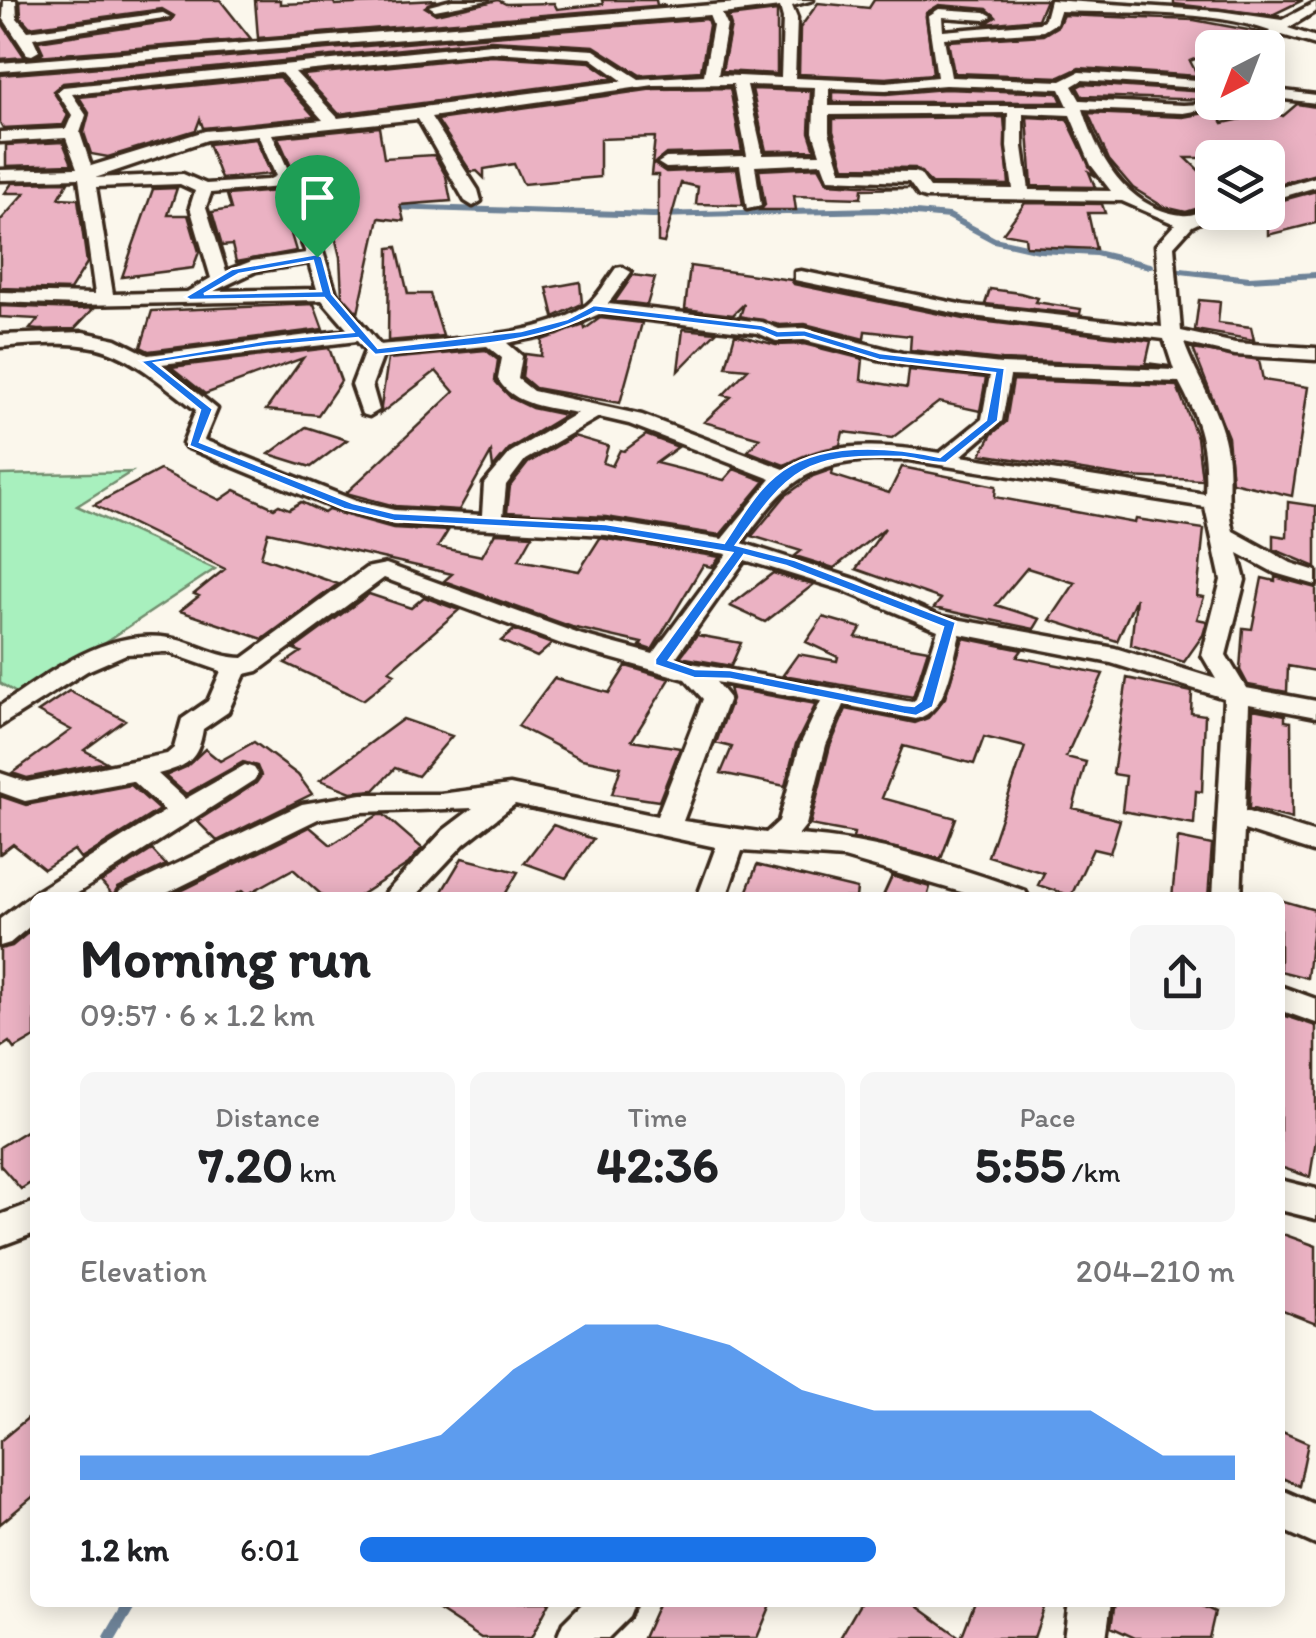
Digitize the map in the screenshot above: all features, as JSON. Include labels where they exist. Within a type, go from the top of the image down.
[{"type":"street","points":[[10,0],[10,18],[26,35],[34,53],[26,64]]},
{"type":"street","points":[[433,3],[482,0]]},
{"type":"street","points":[[0,67],[170,42],[452,30],[695,6],[714,11],[807,0]]},
{"type":"street","points":[[788,82],[789,2]]},
{"type":"street","points":[[433,3],[452,30]]},
{"type":"street","points":[[137,4],[163,18],[170,42],[169,82]]},
{"type":"street","points":[[1272,30],[1316,6]]},
{"type":"street","points":[[945,81],[937,35],[1028,31],[1054,9],[1219,15],[1274,26],[1316,41]]},
{"type":"street","points":[[710,78],[720,25],[714,11]]},
{"type":"street","points":[[26,35],[163,18]]},
{"type":"street","points":[[469,28],[491,48]]},
{"type":"street","points":[[106,298],[87,178],[72,133],[79,115],[64,92],[68,90],[116,82],[169,82],[491,48],[594,54],[635,84]]},
{"type":"street","points":[[286,69],[333,122]]},
{"type":"street","points":[[87,178],[205,136],[422,114],[635,84],[710,78],[886,86],[945,81],[1064,85],[1079,76],[1195,83]]},
{"type":"street","points":[[1172,81],[1195,77]]},
{"type":"street","points":[[739,80],[752,161],[753,206]]},
{"type":"street","points":[[822,83],[820,111],[834,176],[914,177],[925,193],[1122,196],[1186,222]]},
{"type":"street","points":[[1064,85],[1072,95],[1097,168],[1122,196]]},
{"type":"street","points":[[1285,96],[1316,99]]},
{"type":"street","points":[[820,111],[1195,107]]},
{"type":"street","points":[[1016,108],[1015,147],[1022,196]]},
{"type":"street","points":[[422,114],[473,201]]},
{"type":"street","points":[[262,128],[317,257],[327,294],[375,351]]},
{"type":"street","points":[[0,138],[72,133]]},
{"type":"street","points":[[666,163],[828,158]]},
{"type":"street","points":[[0,191],[6,175],[182,179],[204,189],[271,186],[285,178]]},
{"type":"street","points":[[1285,191],[1316,182]]},
{"type":"street","points":[[204,189],[198,207],[220,280]]},
{"type":"street","points":[[1195,219],[1186,222],[1165,245],[1172,334],[1186,376],[1208,418],[1217,454],[1215,502],[1232,580],[1214,655],[1237,694],[1227,892]]},
{"type":"street","points":[[190,297],[252,266],[317,257]]},
{"type":"street","points":[[375,351],[488,338],[571,321],[594,308],[622,272]]},
{"type":"street","points":[[801,276],[964,310],[1172,334],[1234,349],[1316,354]]},
{"type":"street","points":[[0,297],[327,294]]},
{"type":"street","points":[[594,308],[762,328],[776,335],[804,334],[879,356],[1001,370],[1186,376]]},
{"type":"street","points":[[145,361],[268,343],[361,335]]},
{"type":"street","points":[[0,341],[91,338],[145,361],[207,409],[193,443],[364,510],[394,517],[606,528],[734,548],[790,563],[950,626],[1116,656],[1237,694],[1316,709]]},
{"type":"street","points":[[488,338],[512,356],[508,379],[514,389],[527,396],[692,439],[782,476]]},
{"type":"street","points":[[370,410],[362,385],[375,351]]},
{"type":"street","points":[[942,461],[992,421],[1001,370]]},
{"type":"street","points":[[492,522],[494,484],[518,456],[595,411]]},
{"type":"street","points":[[660,662],[782,476],[816,460],[865,452],[908,454],[1215,502]]},
{"type":"street","points":[[1220,534],[1283,568],[1316,578]]},
{"type":"street","points":[[0,718],[98,655],[129,645],[170,645],[235,667],[262,660],[374,573],[386,571],[573,640],[694,673],[730,674],[916,711],[928,703],[950,626]]},
{"type":"street","points":[[0,782],[25,792],[138,772],[176,760],[186,752],[191,725],[219,706],[235,667]]},
{"type":"street","points":[[666,828],[716,698],[694,673]]},
{"type":"street","points":[[768,846],[792,826],[812,745],[838,694]]},
{"type":"street","points":[[138,772],[182,812]]},
{"type":"street","points":[[57,892],[245,774]]},
{"type":"street","points":[[401,892],[454,836],[510,794]]},
{"type":"street","points":[[143,892],[312,811],[362,803],[440,803],[510,794],[732,841],[844,848],[946,874],[998,892]]},
{"type":"street","points":[[1230,816],[1316,842]]},
{"type":"street","points":[[714,892],[732,841]]},
{"type":"street","points":[[0,935],[30,910]]},
{"type":"street","points":[[1285,1000],[1316,1011]]},
{"type":"street","points":[[1285,1196],[1316,1204]]},
{"type":"street","points":[[0,1232],[30,1219]]},
{"type":"street","points":[[1285,1511],[1316,1525]]},
{"type":"street","points":[[578,1638],[609,1607]]},
{"type":"street","points":[[1084,1638],[1089,1607]]},
{"type":"green space","points":[[131,472],[77,506],[215,569],[23,697],[0,683],[0,475]]},
{"type":"building","points":[[20,0],[220,0],[251,39],[37,56],[43,52],[38,41],[171,21],[174,16],[162,9],[30,27],[21,17]]},
{"type":"building","points":[[255,0],[335,5],[437,0],[425,7],[436,14],[498,0],[506,4],[554,3],[557,9],[603,4],[602,0],[656,0],[657,5],[666,5],[258,38]]},
{"type":"building","points":[[874,0],[1046,0],[1038,19],[985,24],[996,17],[987,9],[939,5],[926,13],[933,74],[886,78],[799,74],[800,28],[818,3],[869,8]]},
{"type":"building","points":[[1174,0],[1303,0],[1274,14],[1280,16],[1174,4]]},
{"type":"building","points":[[777,11],[777,74],[722,71],[731,26],[728,17]]},
{"type":"building","points":[[1063,15],[1194,20],[1248,30],[1195,30],[1195,59],[1190,61],[1195,76],[1079,68],[1060,77],[954,73],[948,41],[1043,35],[1058,26]]},
{"type":"building","points":[[707,19],[701,71],[640,75],[594,46],[491,40],[63,83],[53,91],[68,115],[63,125],[3,128],[0,123],[0,75]]},
{"type":"building","points":[[0,20],[24,56],[26,57],[0,59]]},
{"type":"building","points":[[491,56],[590,62],[613,78],[339,114],[303,75]]},
{"type":"building","points":[[279,77],[315,117],[203,128],[200,119],[196,130],[108,157],[91,154],[84,133],[89,113],[79,97]]},
{"type":"building","points":[[1083,84],[1195,91],[1195,100],[1082,96],[1077,87]]},
{"type":"building","points":[[730,88],[742,152],[666,154],[654,164],[666,172],[737,169],[743,205],[696,204],[698,187],[681,183],[664,243],[658,242],[658,175],[651,175],[655,137],[600,139],[600,177],[523,184],[514,164],[484,169],[484,178],[477,171],[471,172],[437,120],[654,89]]},
{"type":"building","points":[[752,89],[811,91],[809,132],[815,150],[766,151]]},
{"type":"building","points":[[945,89],[1058,93],[1062,102],[833,102],[833,92],[886,94]]},
{"type":"building","points":[[1297,104],[1316,107],[1316,174],[1285,182],[1285,140],[1195,140],[1195,158],[1186,158],[1195,167],[1195,209],[1186,212],[1164,207],[1133,188],[1109,160],[1088,113],[1195,115],[1195,120],[1223,123],[1285,120],[1285,114]]},
{"type":"building","points":[[1004,117],[1009,185],[932,184],[915,168],[844,167],[833,131],[833,119]]},
{"type":"building","points":[[1027,117],[1067,119],[1094,175],[1089,172],[1095,187],[1032,186]]},
{"type":"building","points":[[379,127],[384,158],[434,155],[446,176],[451,201],[400,205],[404,221],[379,218],[358,313],[342,295],[340,257],[328,208],[310,210],[278,137]]},
{"type":"building","points":[[256,139],[271,174],[221,179],[208,144]]},
{"type":"building","points":[[63,142],[72,164],[6,166],[6,145]]},
{"type":"building","points":[[819,167],[828,183],[909,188],[862,189],[861,198],[794,196],[796,210],[760,210],[765,205],[759,170]]},
{"type":"building","points":[[68,182],[59,198],[78,199],[87,263],[70,290],[0,288],[0,221],[25,193],[5,193],[12,183]]},
{"type":"building","points":[[177,188],[168,215],[188,215],[199,252],[193,268],[122,277],[153,189]]},
{"type":"building","points":[[278,191],[296,251],[236,262],[232,245],[222,246],[212,212],[231,209],[227,195]]},
{"type":"building","points":[[1316,191],[1316,223],[1268,235],[1268,230],[1285,230],[1285,199]]},
{"type":"building","points":[[1025,203],[1102,204],[1105,213],[1088,213],[1096,249],[1026,246],[1025,237],[1003,233]]},
{"type":"building","points":[[397,247],[408,294],[430,294],[443,336],[388,341],[389,248]]},
{"type":"building","points":[[690,266],[791,280],[794,284],[964,319],[1151,341],[1146,363],[1169,366],[1001,360],[910,350],[911,336],[865,331],[864,339],[805,324],[780,325],[740,316],[744,304],[733,315],[685,309]]},
{"type":"building","points":[[633,275],[655,278],[647,305],[615,301]]},
{"type":"building","points":[[580,282],[582,304],[554,317],[547,288]]},
{"type":"building","points":[[990,289],[1081,309],[1080,314],[985,304]]},
{"type":"building","points":[[1199,300],[1220,302],[1218,323],[1251,327],[1254,340],[1195,330]]},
{"type":"building","points":[[314,304],[323,329],[149,351],[141,347],[152,311]]},
{"type":"building","points":[[0,306],[94,308],[74,329],[38,330],[30,329],[38,319],[0,317]]},
{"type":"building","points":[[600,318],[642,323],[620,403],[535,388],[522,377],[525,354],[541,356],[542,340],[584,325],[585,329]]},
{"type":"building","points":[[683,329],[716,332],[678,371]]},
{"type":"building","points":[[735,334],[776,345],[804,344],[863,359],[861,380],[907,388],[909,370],[986,378],[980,411],[939,402],[892,438],[843,432],[840,445],[784,465],[748,451],[760,438],[704,422],[731,397],[723,395],[748,369],[726,367]]},
{"type":"building","points":[[329,348],[341,381],[318,415],[266,410],[303,358],[205,394],[171,367]]},
{"type":"building","points":[[1193,349],[1259,360],[1263,380],[1308,387],[1292,496],[1232,482],[1228,437]]},
{"type":"building","points":[[486,350],[498,360],[495,381],[511,398],[532,408],[565,415],[509,449],[493,468],[491,453],[459,510],[395,506],[346,493],[454,392],[436,371],[380,414],[388,359]]},
{"type":"building","points":[[1013,380],[1177,386],[1197,437],[1202,480],[1126,477],[981,454],[992,434],[1006,422]]},
{"type":"building","points":[[306,427],[347,440],[311,467],[269,454]]},
{"type":"building","points":[[646,435],[678,447],[656,463],[724,480],[734,469],[765,481],[720,535],[606,517],[507,512],[510,486],[528,463],[574,436],[608,446],[603,463],[612,466],[620,450]]},
{"type":"building","points":[[902,467],[996,486],[995,497],[1135,523],[1136,519],[1204,529],[1197,596],[1204,597],[1197,619],[1207,621],[1203,635],[1184,662],[1131,645],[1136,598],[1117,641],[1050,620],[1075,583],[1027,568],[996,605],[1040,619],[1034,629],[934,608],[941,599],[856,569],[885,528],[834,568],[795,556],[801,551],[752,536],[785,496],[813,476],[833,469],[832,475],[889,493]]},
{"type":"building","points":[[160,470],[220,500],[235,490],[274,508],[279,505],[289,509],[301,502],[324,513],[328,510],[393,528],[448,531],[438,547],[482,556],[495,533],[533,535],[519,560],[579,571],[600,538],[720,557],[712,567],[703,565],[652,650],[640,646],[642,643],[572,627],[444,581],[452,574],[268,532],[261,557],[338,584],[263,639],[180,611],[225,569],[94,505]]},
{"type":"building","points":[[1288,502],[1316,506],[1316,567],[1273,549],[1273,535],[1287,537]]},
{"type":"building","points":[[773,573],[813,585],[765,622],[730,606]]},
{"type":"building","points":[[1275,577],[1316,588],[1316,671],[1288,666],[1287,692],[1248,685],[1240,670],[1243,628],[1252,629],[1262,578],[1275,581]]},
{"type":"building","points":[[369,594],[411,608],[424,597],[459,610],[389,671],[395,674],[363,700],[285,663],[301,652],[294,649]]},
{"type":"building","points":[[823,617],[861,628],[856,637],[928,650],[913,697],[783,675],[798,654],[837,661],[838,657],[806,642]]},
{"type":"building","points":[[514,630],[552,644],[537,657],[501,641]]},
{"type":"building","points":[[699,632],[697,635],[741,643],[731,666],[680,657]]},
{"type":"building","points":[[963,638],[1022,650],[1017,657],[1103,674],[1066,757],[1086,762],[1073,808],[1120,820],[1110,853],[1093,849],[1073,892],[1038,885],[1044,873],[988,856],[1025,747],[984,737],[974,764],[903,746],[882,798],[956,818],[941,859],[853,838],[854,833],[810,825],[830,746],[846,709],[915,723],[928,718],[945,698]]},
{"type":"building","points":[[626,666],[670,679],[632,740],[680,748],[659,801],[612,794],[621,767],[582,759],[518,726],[554,678],[609,693]]},
{"type":"building","points":[[1127,678],[1192,692],[1191,713],[1205,715],[1202,792],[1196,791],[1194,824],[1122,811],[1126,776],[1113,774]]},
{"type":"building","points":[[729,688],[816,704],[796,744],[785,786],[721,773],[732,747],[716,743],[732,699]]},
{"type":"building","points":[[69,691],[125,720],[84,750],[106,762],[27,778],[12,773],[71,730],[38,712]]},
{"type":"building","points":[[1253,709],[1285,715],[1285,721],[1291,722],[1292,819],[1249,808]]},
{"type":"building","points":[[403,719],[452,736],[418,776],[395,768],[374,790],[351,792],[320,780]]},
{"type":"building","points":[[254,742],[298,775],[312,794],[217,841],[197,821],[256,783],[261,776],[257,766],[243,762],[186,794],[165,776],[186,767],[205,749],[220,761]]},
{"type":"building","points":[[131,785],[159,810],[81,859],[74,850],[44,869],[13,844],[0,854],[0,796],[26,805]]},
{"type":"building","points":[[384,815],[422,848],[408,864],[365,892],[318,892],[293,869],[251,892],[179,892],[310,827],[331,845]]},
{"type":"building","points":[[553,825],[593,839],[566,878],[524,863]]},
{"type":"building","points":[[1178,838],[1212,845],[1208,892],[1173,892]]},
{"type":"building","points":[[152,850],[166,865],[116,892],[110,892],[101,882]]},
{"type":"building","points":[[462,858],[518,872],[506,892],[442,892]]},
{"type":"building","points":[[757,865],[857,889],[857,892],[746,892]]},
{"type":"building","points":[[892,876],[930,887],[929,892],[885,892]]},
{"type":"building","points":[[1285,901],[1315,910],[1307,978],[1285,972]]},
{"type":"building","points":[[30,931],[30,1040],[14,1049],[9,1042],[0,1048],[0,949],[12,946]]},
{"type":"building","points":[[1285,1016],[1316,1026],[1316,1140],[1310,1177],[1285,1169]]},
{"type":"building","points":[[26,1131],[30,1136],[30,1183],[21,1189],[0,1165],[0,1147]]},
{"type":"building","points":[[1285,1235],[1316,1246],[1316,1323],[1285,1311]]},
{"type":"building","points":[[30,1416],[30,1499],[0,1524],[0,1441]]},
{"type":"building","points":[[1285,1433],[1308,1443],[1299,1486],[1285,1479]]},
{"type":"building","points":[[434,1607],[547,1607],[531,1638],[481,1638]]},
{"type":"building","points":[[657,1607],[770,1607],[757,1638],[643,1638]]},
{"type":"building","points":[[858,1607],[918,1607],[961,1638],[840,1638]]},
{"type":"building","points":[[973,1607],[1044,1607],[1034,1638],[961,1638]]},
{"type":"building","points":[[1114,1607],[1204,1607],[1215,1612],[1209,1638],[1135,1638],[1111,1627]]},
{"type":"waterway","points":[[389,207],[653,215],[882,210],[949,216],[994,240],[1039,250],[1096,253],[1150,266]]},
{"type":"waterway","points":[[1181,271],[1249,279],[1316,275]]},
{"type":"waterway","points":[[110,1638],[128,1607]]},
{"type":"route","points":[[317,257],[236,271],[190,297],[327,294],[361,335],[268,343],[145,361],[207,409],[193,443],[349,506],[394,517],[606,528],[678,538],[728,547],[741,550],[660,662],[694,673],[730,674],[904,710],[916,711],[928,703],[950,626],[790,563],[728,547],[782,476],[816,460],[865,452],[908,454],[942,461],[992,421],[1001,370],[879,356],[804,334],[776,335],[762,328],[594,308],[571,321],[522,334],[375,351],[327,294],[317,257]]}]
